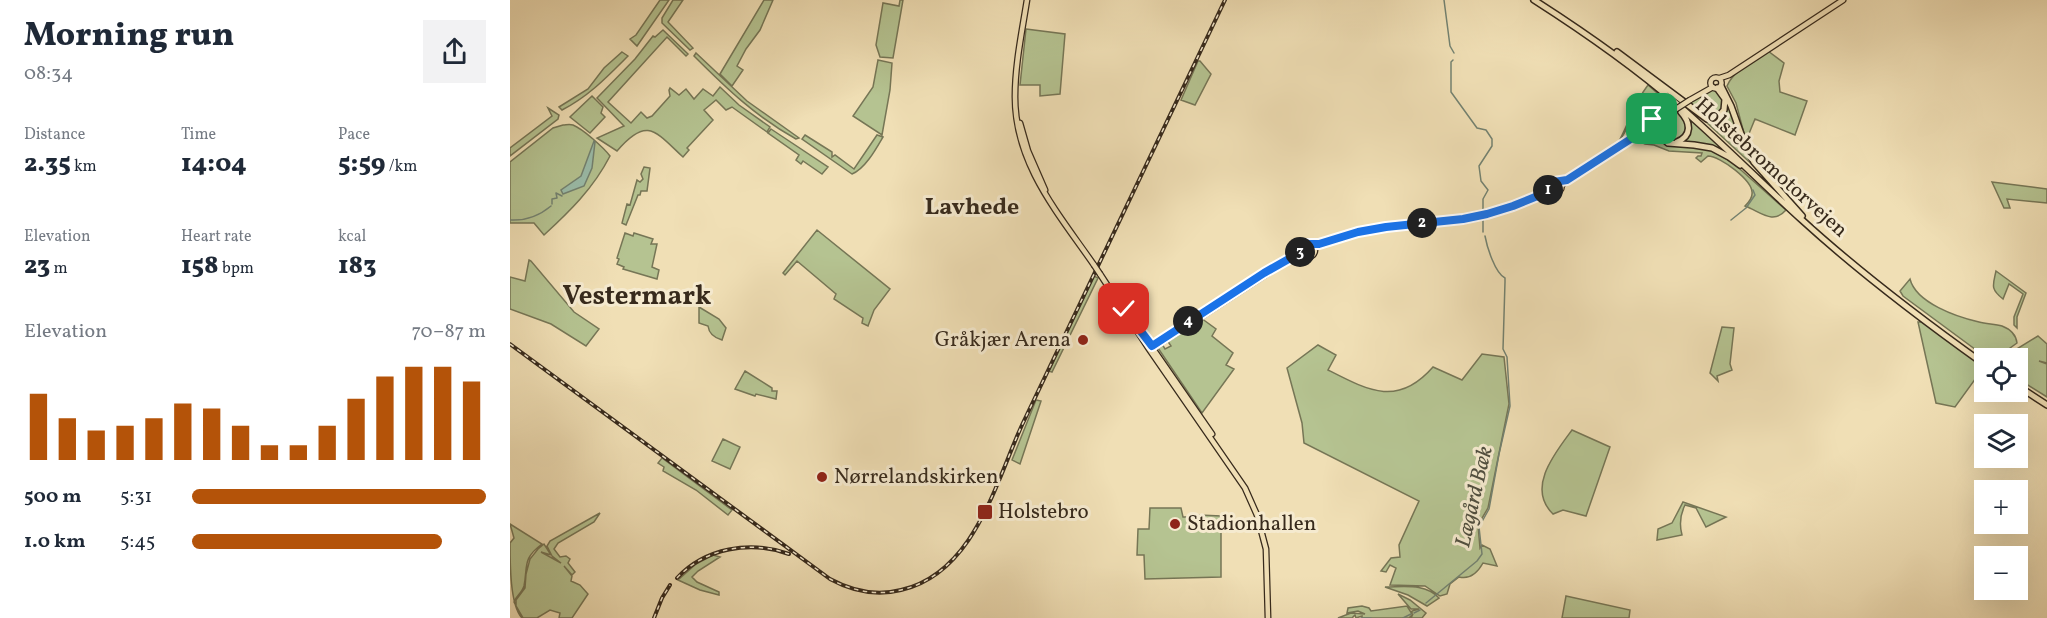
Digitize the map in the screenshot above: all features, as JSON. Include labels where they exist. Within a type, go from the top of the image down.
[{"type":"highway","name":"Holstebromotorvejen","points":[[1534,0],[1633,69],[1709,132],[1893,296],[1974,355]]},
{"type":"highway","name":"Holstebromotorvejen","points":[[1540,0],[1617,52],[1703,122],[1802,217]]},
{"type":"highway","points":[[1617,52],[1707,119],[1717,118],[1724,110],[1725,99],[1717,84]]},
{"type":"highway","points":[[1633,69],[1681,111],[1689,127],[1686,137],[1676,142],[1665,139],[1653,126]]},
{"type":"highway","points":[[1717,84],[1731,106],[1744,145],[1754,162],[1802,217]]},
{"type":"highway","points":[[1653,126],[1668,143],[1702,146],[1729,157],[1802,217]]},
{"type":"highway","points":[[2028,391],[2047,403]]},
{"type":"main road","points":[[1027,0],[1017,97],[1020,124],[1033,169],[1055,208],[1245,488],[1261,528],[1267,558],[1268,618]]},
{"type":"main road","points":[[1552,189],[1553,182],[1560,184],[1567,180],[1843,0]]},
{"type":"main road","points":[[1552,189],[1558,192],[1560,184]]},
{"type":"main road","points":[[1152,346],[1264,273],[1302,252],[1305,244],[1314,247],[1370,230],[1463,219],[1506,209],[1552,189]]},
{"type":"main road","points":[[1302,252],[1311,256],[1314,253],[1314,247]]},
{"type":"main road","points":[[1124,309],[1207,426],[1226,459]]},
{"type":"shaded area","points":[[660,0],[669,0],[637,46],[630,39],[636,35]]},
{"type":"shaded area","points":[[673,0],[683,0],[668,22],[693,48],[690,50],[662,23],[662,18]]},
{"type":"shaded area","points":[[764,0],[773,0],[760,30],[737,66],[743,70],[732,86],[720,74]]},
{"type":"shaded area","points":[[900,0],[903,0],[893,58],[880,57],[876,45],[883,3],[899,6]]},
{"type":"shaded area","points":[[1026,29],[1065,34],[1060,94],[1040,96],[1040,85],[1020,85]]},
{"type":"shaded area","points":[[663,30],[688,54],[686,56],[667,37],[608,102],[631,123],[641,112],[647,118],[652,116],[670,96],[670,88],[679,95],[686,89],[694,99],[703,89],[713,96],[720,87],[739,105],[770,127],[767,132],[732,107],[726,110],[716,100],[704,110],[713,120],[687,148],[689,150],[683,157],[658,134],[651,131],[636,134],[617,151],[597,138],[624,126],[597,98],[635,59],[653,36],[655,37]]},
{"type":"shaded area","points":[[1768,51],[1784,63],[1779,81],[1780,92],[1807,101],[1795,135],[1755,119],[1746,141],[1736,103],[1727,86],[1739,71]]},
{"type":"shaded area","points":[[622,52],[628,56],[597,86],[562,110],[559,107],[588,89],[604,68]]},
{"type":"shaded area","points":[[696,53],[747,101],[799,138],[796,139],[767,121],[742,101],[694,56]]},
{"type":"shaded area","points":[[878,60],[892,63],[882,135],[853,116],[873,87]]},
{"type":"shaded area","points":[[1198,61],[1211,74],[1195,105],[1181,100]]},
{"type":"shaded area","points":[[1648,85],[1672,106],[1664,112],[1639,105],[1619,141],[1639,99]]},
{"type":"shaded area","points":[[1713,89],[1717,90],[1723,102],[1723,107],[1717,115],[1705,116],[1688,103]]},
{"type":"shaded area","points":[[592,96],[603,107],[601,113],[605,117],[590,133],[570,117]]},
{"type":"shaded area","points":[[1727,101],[1757,169],[1706,122],[1719,119],[1726,110]]},
{"type":"shaded area","points":[[548,108],[559,115],[558,119],[510,156],[510,148],[552,116]]},
{"type":"shaded area","points":[[1677,110],[1684,120],[1685,129],[1683,137],[1674,140],[1663,135],[1659,127],[1662,121]]},
{"type":"shaded area","points":[[1690,119],[1733,157],[1726,153],[1678,143],[1690,134]]},
{"type":"shaded area","points":[[573,125],[582,130],[610,156],[588,189],[544,235],[534,223],[510,223],[510,162],[553,128]]},
{"type":"shaded area","points":[[771,129],[828,167],[822,174],[803,161],[801,164],[796,160],[799,155],[768,133]]},
{"type":"shaded area","points":[[1649,131],[1669,146],[1711,150],[1732,162],[1786,210],[1772,217],[1745,206],[1750,201],[1751,189],[1735,170],[1713,157],[1708,156],[1701,162],[1696,158],[1702,153],[1669,151],[1636,140],[1638,136]]},
{"type":"shaded area","points":[[805,135],[832,152],[832,157],[835,155],[854,169],[877,135],[883,137],[866,163],[852,174],[802,139]]},
{"type":"shaded area","points":[[594,141],[592,168],[584,186],[563,194],[561,190],[581,176]]},
{"type":"shaded area","points":[[644,167],[650,168],[647,191],[641,191],[638,195],[626,225],[622,223],[627,204],[630,205],[637,180],[640,182],[643,179],[641,174]]},
{"type":"shaded area","points":[[1992,182],[2047,189],[2047,203],[2007,199],[2010,208],[2004,208]]},
{"type":"shaded area","points":[[817,230],[890,289],[874,310],[868,326],[862,323],[863,318],[834,299],[836,294],[797,261],[785,275],[783,273]]},
{"type":"shaded area","points":[[625,233],[633,236],[634,233],[653,239],[651,244],[657,244],[652,267],[659,270],[657,279],[623,269],[624,267],[617,264]]},
{"type":"shaded area","points":[[529,260],[574,312],[599,329],[586,346],[551,324],[510,309],[510,277],[525,281]]},
{"type":"shaded area","points":[[1996,271],[2026,293],[2017,317],[2017,328],[2014,325],[2014,317],[2023,294],[2009,284],[2003,299],[1999,296],[1994,287]]},
{"type":"shaded area","points":[[1094,276],[1098,278],[1052,372],[1049,371]]},
{"type":"shaded area","points":[[1910,279],[1920,295],[1938,308],[1960,317],[2005,327],[2014,335],[2017,343],[2010,348],[1974,348],[1903,296],[1900,291]]},
{"type":"shaded area","points":[[699,307],[719,319],[726,328],[722,340],[713,335],[708,326],[699,323]]},
{"type":"shaded area","points":[[1201,318],[1216,329],[1212,336],[1233,353],[1226,365],[1234,369],[1202,413],[1158,348],[1162,344],[1165,349],[1171,346],[1167,340]]},
{"type":"shaded area","points":[[1918,322],[1922,322],[1974,360],[1974,381],[1955,407],[1936,403]]},
{"type":"shaded area","points":[[1722,327],[1734,328],[1730,364],[1732,370],[1717,376],[1718,381],[1710,373]]},
{"type":"shaded area","points":[[2038,336],[2047,344],[2047,363],[2039,361],[2047,364],[2047,397],[2028,385],[2028,348],[2018,348]]},
{"type":"shaded area","points":[[1318,345],[1336,355],[1328,370],[1370,389],[1383,391],[1395,391],[1408,387],[1433,367],[1462,380],[1482,354],[1504,357],[1509,404],[1488,508],[1478,525],[1480,548],[1482,545],[1490,549],[1497,566],[1483,563],[1474,574],[1459,577],[1450,584],[1447,594],[1440,596],[1425,586],[1390,585],[1396,568],[1390,565],[1386,572],[1381,571],[1391,558],[1400,557],[1399,545],[1419,501],[1304,443],[1302,423],[1287,368]]},
{"type":"shaded area","points":[[745,371],[772,388],[772,391],[777,391],[776,399],[756,394],[755,396],[735,389]]},
{"type":"shaded area","points":[[1036,400],[1041,401],[1020,464],[1012,460]]},
{"type":"shaded area","points":[[1572,430],[1610,447],[1586,516],[1563,510],[1553,514],[1545,504],[1542,493],[1546,471],[1551,460]]},
{"type":"shaded area","points":[[723,439],[740,447],[730,469],[712,461]]},
{"type":"shaded area","points":[[662,458],[732,510],[728,515],[696,490],[663,471],[664,467],[658,463]]},
{"type":"shaded area","points":[[1683,502],[1726,517],[1706,527],[1696,508],[1685,505],[1680,520],[1682,535],[1657,540],[1658,529],[1672,523]]},
{"type":"shaded area","points":[[1150,508],[1181,508],[1183,517],[1221,516],[1221,577],[1145,579],[1144,555],[1137,555],[1138,529],[1149,529]]},
{"type":"shaded area","points":[[600,513],[594,522],[558,543],[554,549],[560,557],[566,556],[570,559],[568,563],[575,572],[572,575],[564,566],[572,576],[571,581],[580,585],[588,594],[572,618],[559,618],[560,613],[550,610],[537,618],[523,618],[516,606],[516,600],[525,588],[530,559],[544,544],[551,555],[541,552],[561,563],[552,556],[547,546],[550,541]]},
{"type":"shaded area","points":[[510,524],[542,544],[531,554],[526,568],[524,586],[514,601],[510,543],[514,538]]},
{"type":"shaded area","points":[[713,555],[720,557],[692,577],[697,582],[719,592],[719,595],[700,590],[678,580],[696,564]]},
{"type":"shaded area","points":[[1385,587],[1421,588],[1439,598],[1427,606],[1408,595]]},
{"type":"shaded area","points":[[1398,594],[1426,613],[1422,618],[1411,618],[1413,614],[1409,618],[1362,618],[1362,616],[1356,618],[1355,615],[1352,618],[1338,618],[1351,613],[1365,614],[1358,611],[1347,613],[1348,608],[1362,606],[1371,611],[1407,606],[1412,614],[1412,611],[1419,609],[1411,609]]},
{"type":"shaded area","points":[[1566,596],[1630,610],[1629,618],[1562,618]]},
{"type":"waterway","name":"Lægård Bæk","points":[[1444,0],[1450,46],[1454,53]]},
{"type":"waterway","name":"Lægård Bæk","points":[[1453,60],[1451,62],[1451,92],[1477,128],[1486,130],[1492,139],[1492,146],[1479,166],[1481,181],[1488,190],[1483,199],[1483,211]]},
{"type":"waterway","points":[[1731,220],[1746,208],[1755,195],[1753,190]]},
{"type":"waterway","points":[[552,204],[552,199],[557,198],[556,193],[562,196]]},
{"type":"waterway","points":[[510,220],[532,217],[551,206]]},
{"type":"waterway","name":"Lægård Bæk","points":[[1483,219],[1483,232]]},
{"type":"waterway","name":"Lægård Bæk","points":[[1426,603],[1477,561],[1482,554],[1479,527],[1489,509],[1510,406],[1507,357],[1503,349],[1505,278],[1495,265],[1485,236]]},
{"type":"waterway","name":"Lægård Bæk","points":[[1414,613],[1420,610]]},
{"type":"waterway","name":"Lægård Bæk","points":[[1403,618],[1411,614]]},
{"type":"waterway","name":"Lægård Bæk","points":[[1361,618],[1371,618]]},
{"type":"railway","points":[[510,344],[830,579],[847,587],[874,592],[901,590],[926,580],[947,565],[964,546],[979,523],[1022,425],[1225,0]]},
{"type":"railway","points":[[677,578],[701,560],[729,550],[759,548],[789,554]]},
{"type":"railway","points":[[654,618],[670,585]]},
{"type":"place","name":"Gråkjær Arena","points":[[1083,340]]},
{"type":"place","name":"Nørrelandskirken","points":[[822,477]]},
{"type":"place","name":"Holstebro","points":[[985,512]]},
{"type":"place","name":"Stadionhallen","points":[[1175,524]]},
{"type":"district","name":"Lavhede","points":[[972,208]]},
{"type":"district","name":"Vestermark","points":[[637,297]]},
{"type":"route","points":[[1124,309],[1152,346],[1302,251],[1302,246],[1307,243],[1319,244],[1358,232],[1386,227],[1463,219],[1513,206],[1545,193],[1556,181],[1567,180],[1640,133],[1647,126],[1647,121],[1652,119]]}]
